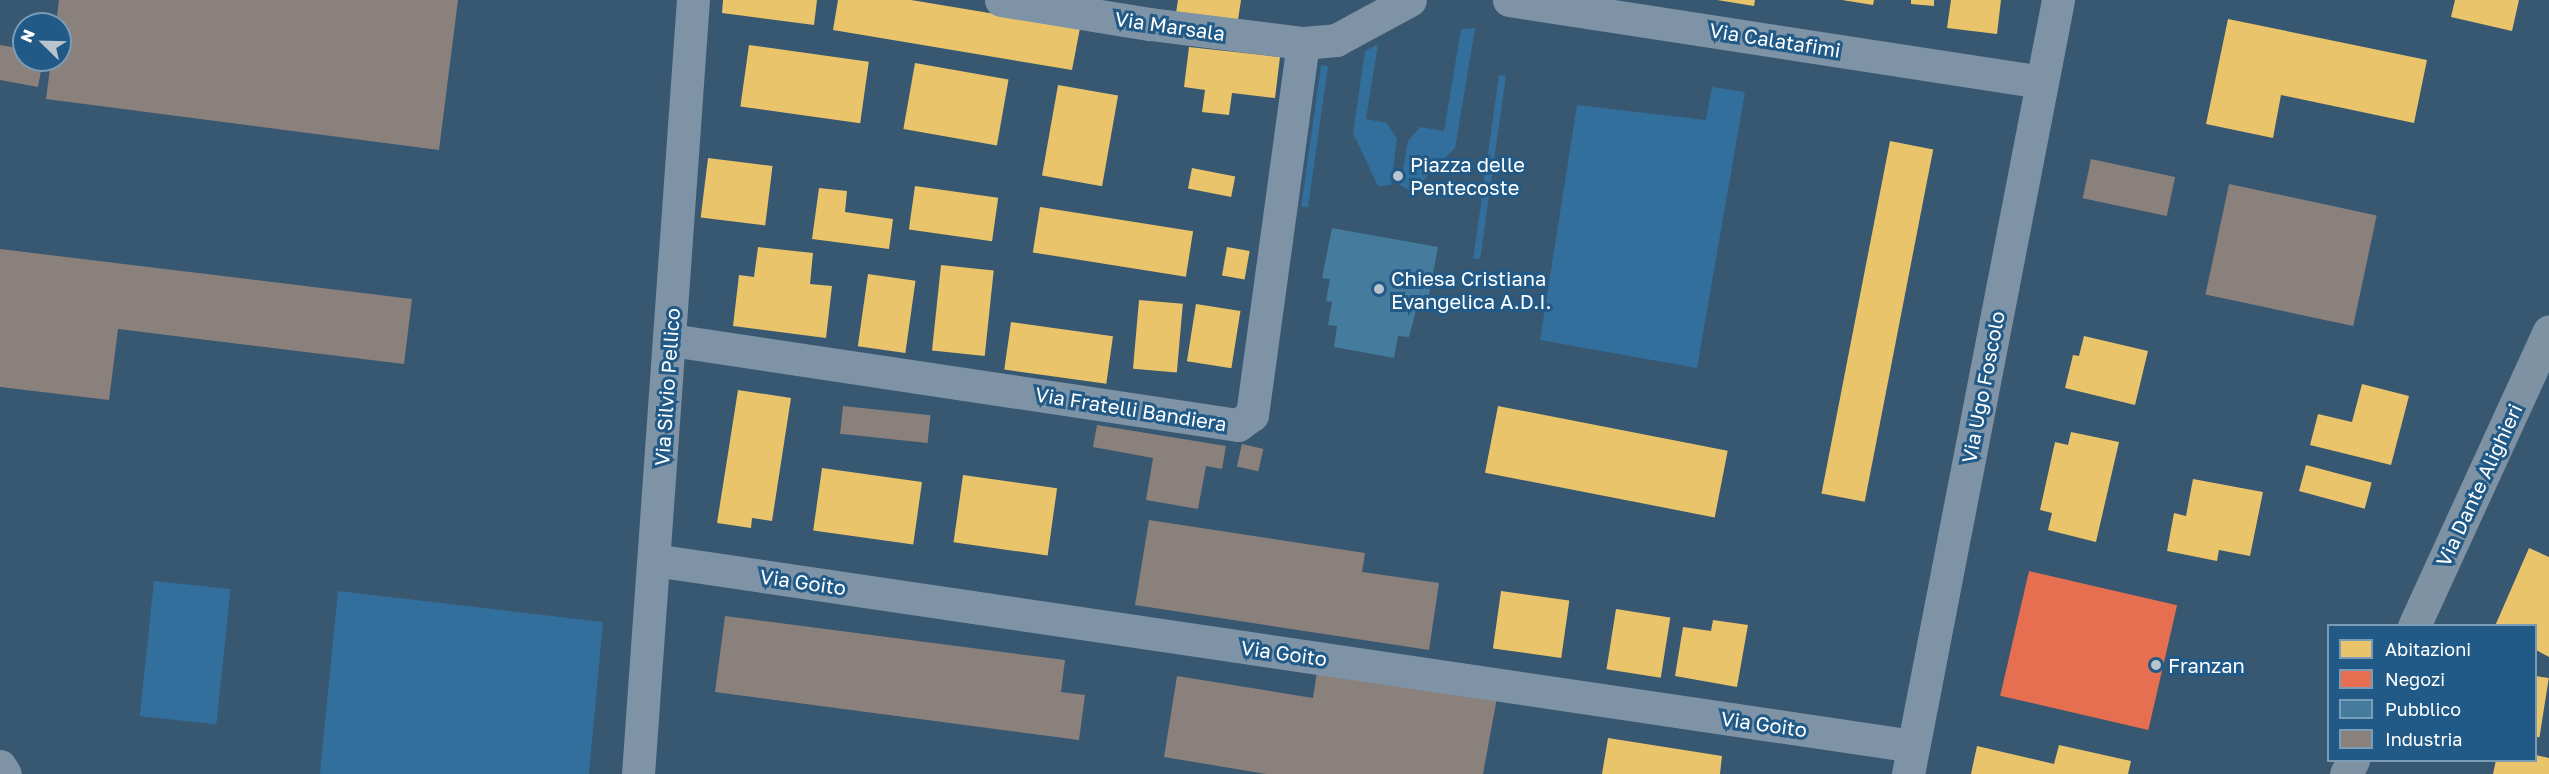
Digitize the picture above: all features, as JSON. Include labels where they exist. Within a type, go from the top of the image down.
[{"type":"main road","name":"Via Dante Alighieri","points":[[2415,624],[2547,342]]},
{"type":"street","name":"Via Silvio Pellico","points":[[638,774],[671,340],[693,0]]},
{"type":"street","name":"Via Marsala","points":[[1001,0],[1151,12],[1303,43]]},
{"type":"street","points":[[1303,43],[1336,40],[1410,0]]},
{"type":"street","name":"Via Calatafimi","points":[[1509,0],[2042,82]]},
{"type":"street","name":"Via Ugo Foscolo","points":[[1911,760],[2058,0]]},
{"type":"street","name":"Via Fratelli Bandiera","points":[[671,340],[1238,425],[1252,415],[1303,43]]},
{"type":"street","name":"Via Goito","points":[[654,560],[1911,760]]},
{"type":"street","points":[[0,766],[5,774]]},
{"type":"shaded area","points":[[1475,28],[1455,148],[1412,192],[1400,185],[1408,141],[1420,127],[1444,131],[1461,29]]},
{"type":"shaded area","points":[[1378,44],[1366,119],[1387,123],[1397,139],[1391,185],[1378,186],[1353,133],[1365,51]]},
{"type":"shaded area","points":[[1321,65],[1328,66],[1308,208],[1301,207]]},
{"type":"shaded area","points":[[1499,75],[1506,76],[1480,259],[1473,258]]},
{"type":"shaded area","points":[[1712,87],[1745,92],[1697,368],[1540,340],[1577,105],[1706,120]]},
{"type":"shaded area","points":[[154,581],[231,589],[216,724],[140,716]]},
{"type":"shaded area","points":[[338,591],[603,622],[589,774],[320,774]]},
{"type":"building: Abitazioni","points":[[723,0],[817,0],[814,25],[722,13]]},
{"type":"building: Abitazioni","points":[[838,0],[911,0],[1080,28],[1072,70],[833,30]]},
{"type":"building: Abitazioni","points":[[1178,0],[1241,0],[1238,20],[1176,13]]},
{"type":"building: Abitazioni","points":[[1717,0],[1755,0],[1754,6]]},
{"type":"building: Abitazioni","points":[[1842,0],[1874,0],[1873,5]]},
{"type":"building: Abitazioni","points":[[1911,0],[1934,0],[1934,6],[1911,4]]},
{"type":"building: Abitazioni","points":[[1951,0],[2001,0],[1997,34],[1947,28]]},
{"type":"building: Abitazioni","points":[[2455,0],[2519,0],[2512,31],[2451,17]]},
{"type":"building: Abitazioni","points":[[2228,19],[2427,60],[2414,123],[2281,95],[2273,138],[2206,124]]},
{"type":"building: Abitazioni","points":[[749,45],[869,62],[860,123],[740,106]]},
{"type":"building: Abitazioni","points":[[1189,47],[1280,57],[1275,98],[1232,93],[1229,115],[1202,112],[1205,90],[1184,87]]},
{"type":"building: Abitazioni","points":[[915,63],[1009,79],[997,145],[903,129]]},
{"type":"building: Abitazioni","points":[[1058,85],[1118,96],[1102,186],[1042,176]]},
{"type":"building: Abitazioni","points":[[1890,141],[1933,149],[1865,502],[1821,493]]},
{"type":"building: Abitazioni","points":[[708,158],[773,166],[765,225],[701,218]]},
{"type":"building: Abitazioni","points":[[1192,168],[1235,176],[1231,197],[1188,189]]},
{"type":"building: Abitazioni","points":[[915,186],[998,198],[992,241],[909,230]]},
{"type":"building: Abitazioni","points":[[819,188],[847,191],[845,212],[893,219],[889,249],[812,239]]},
{"type":"building: Abitazioni","points":[[1040,207],[1193,231],[1186,277],[1033,252]]},
{"type":"building: Abitazioni","points":[[758,247],[813,253],[810,284],[832,286],[826,338],[733,326],[739,275],[754,277]]},
{"type":"building: Abitazioni","points":[[1227,247],[1250,251],[1245,280],[1222,276]]},
{"type":"building: Abitazioni","points":[[941,265],[994,271],[985,356],[932,351]]},
{"type":"building: Abitazioni","points":[[868,274],[916,281],[905,353],[858,346]]},
{"type":"building: Abitazioni","points":[[1139,300],[1183,304],[1177,373],[1133,369]]},
{"type":"building: Abitazioni","points":[[1196,304],[1240,311],[1231,368],[1187,361]]},
{"type":"building: Abitazioni","points":[[1011,322],[1113,336],[1106,384],[1004,370]]},
{"type":"building: Abitazioni","points":[[2084,336],[2148,351],[2135,405],[2065,388],[2073,355],[2079,356]]},
{"type":"building: Abitazioni","points":[[2362,384],[2409,396],[2391,465],[2310,445],[2318,414],[2352,422]]},
{"type":"building: Abitazioni","points":[[738,390],[791,398],[772,521],[752,518],[751,528],[717,523]]},
{"type":"building: Abitazioni","points":[[1498,406],[1728,451],[1715,517],[1485,473]]},
{"type":"building: Abitazioni","points":[[2071,432],[2119,442],[2096,542],[2048,530],[2052,513],[2040,510],[2055,442],[2068,445]]},
{"type":"building: Abitazioni","points":[[2306,465],[2372,483],[2365,509],[2299,491]]},
{"type":"building: Abitazioni","points":[[822,468],[922,482],[913,544],[813,530]]},
{"type":"building: Abitazioni","points":[[963,475],[1057,488],[1048,556],[954,542]]},
{"type":"building: Abitazioni","points":[[2193,479],[2263,492],[2250,556],[2219,550],[2217,561],[2167,551],[2174,513],[2186,516]]},
{"type":"building: Abitazioni","points":[[2529,548],[2549,557],[2549,657],[2537,651],[2537,624],[2496,624]]},
{"type":"building: Abitazioni","points":[[1501,591],[1569,601],[1561,658],[1493,648]]},
{"type":"building: Abitazioni","points":[[1616,609],[1670,618],[1661,678],[1606,669]]},
{"type":"building: Abitazioni","points":[[1713,620],[1748,625],[1737,687],[1675,676],[1683,627],[1711,631]]},
{"type":"building: Abitazioni","points":[[2537,676],[2549,678],[2539,737],[2537,737]]},
{"type":"building: Abitazioni","points":[[1608,738],[1722,756],[1720,774],[1602,774]]},
{"type":"building: Abitazioni","points":[[2059,745],[2131,761],[2128,774],[1971,774],[1977,746],[2054,764]]},
{"type":"building: Abitazioni","points":[[2537,755],[2549,758],[2549,774],[2493,774],[2496,762],[2537,762]]},
{"type":"building: Negozi","points":[[2029,571],[2177,605],[2148,730],[2000,696]]},
{"type":"building: Pubblico","name":"Chiesa Cristiana Evangelica A.D.I.","points":[[1332,228],[1438,247],[1428,300],[1419,299],[1409,337],[1398,336],[1394,358],[1334,347],[1337,326],[1328,325],[1332,302],[1326,301],[1330,279],[1322,278]]},
{"type":"building: Industria","points":[[59,0],[458,0],[439,150],[46,99],[49,72],[72,72],[72,12],[58,12]]},
{"type":"building: Industria","points":[[0,45],[12,47],[12,72],[41,72],[38,87],[0,80]]},
{"type":"building: Industria","points":[[2091,159],[2175,177],[2167,216],[2083,198]]},
{"type":"building: Industria","points":[[2229,184],[2377,215],[2353,326],[2206,295]]},
{"type":"building: Industria","points":[[0,249],[412,299],[404,364],[118,329],[109,400],[0,387]]},
{"type":"building: Industria","points":[[843,406],[931,415],[928,443],[840,434]]},
{"type":"building: Industria","points":[[1097,425],[1226,446],[1222,469],[1206,466],[1198,509],[1146,500],[1153,458],[1093,447]]},
{"type":"building: Industria","points":[[1242,444],[1263,449],[1258,471],[1237,466]]},
{"type":"building: Industria","points":[[1149,520],[1365,553],[1362,572],[1439,583],[1429,650],[1135,605]]},
{"type":"building: Industria","points":[[725,616],[1065,660],[1061,692],[1085,695],[1079,740],[715,692]]},
{"type":"building: Industria","points":[[1317,672],[1498,692],[1483,774],[1266,774],[1164,757],[1177,676],[1313,698]]},
{"type":"place","name":"Piazza delle Pentecoste","points":[[1398,176]]},
{"type":"place","name":"Chiesa Cristiana Evangelica A.D.I.","points":[[1379,289]]},
{"type":"place","name":"Franzan","points":[[2156,665]]}]
